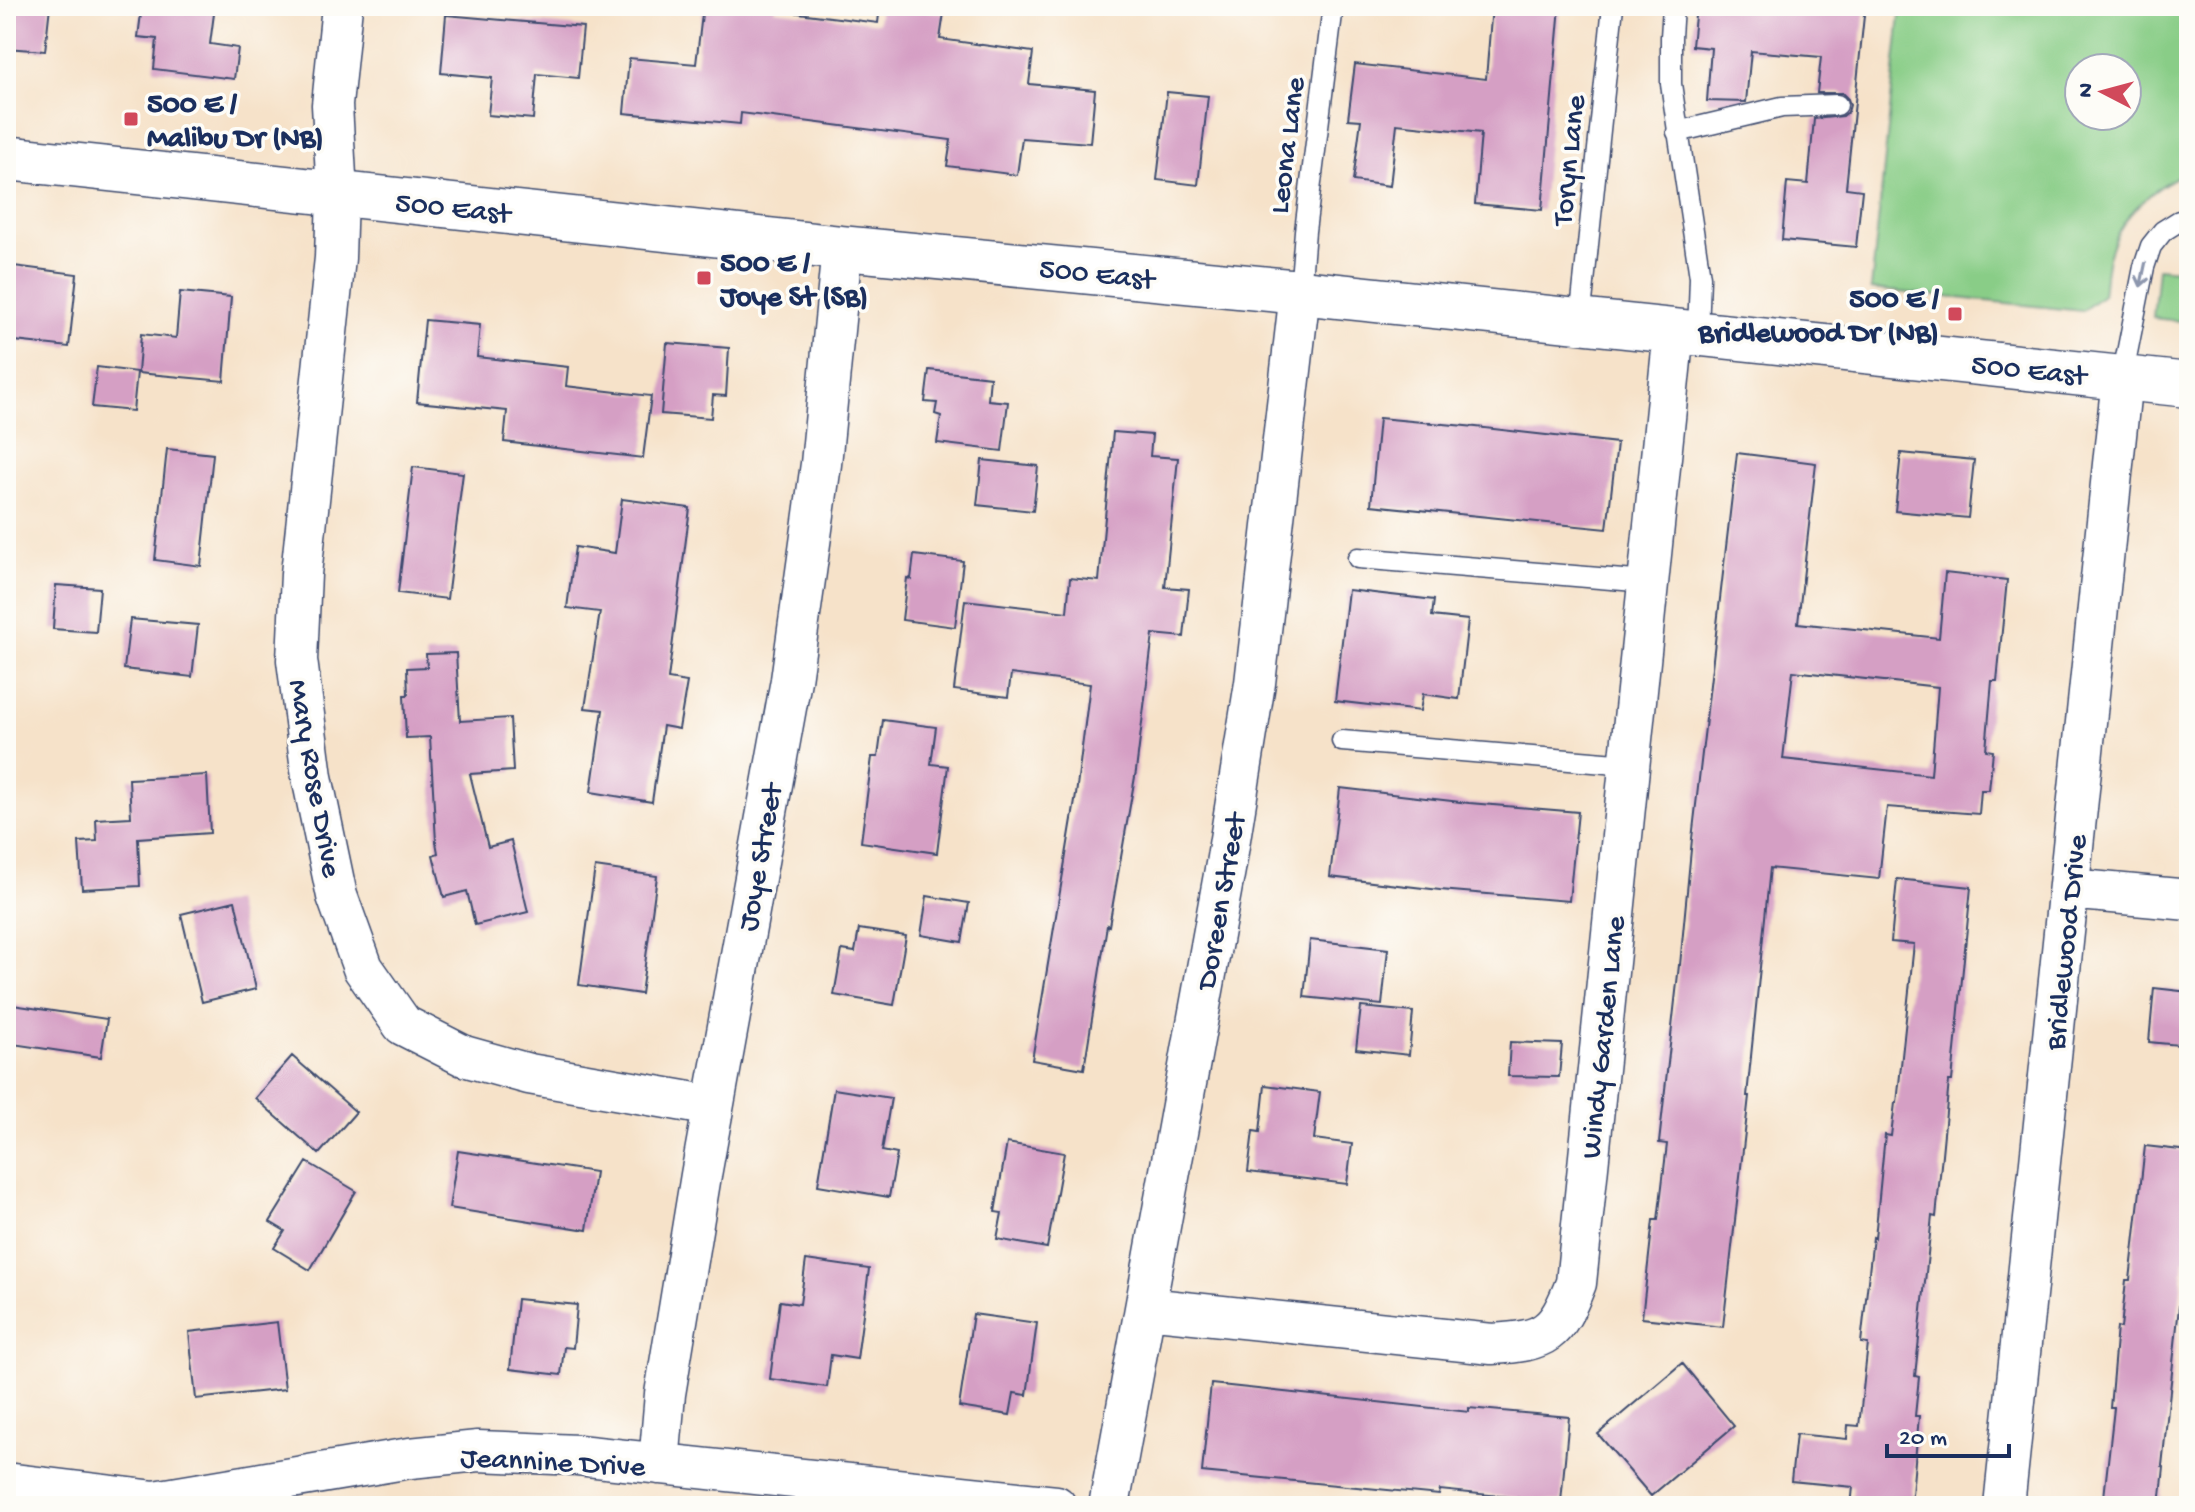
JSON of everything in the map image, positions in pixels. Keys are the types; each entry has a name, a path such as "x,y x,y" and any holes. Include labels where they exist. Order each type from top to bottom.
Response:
{"street":[{"name":"Mary Rose Drive","path":"342,6 332,105 337,194 335,258 301,574 297,660 312,777 337,896 363,968 403,1025 464,1056 529,1074 713,1106"},
{"name":"500 East","path":"6,158 842,248 1300,292 2189,385"},
{"name":"Joye Street","path":"659,1464 665,1394 713,1106 791,680 821,464 842,248"},
{"name":"Doreen Street","path":"1109,1506 1226,864 1255,683 1300,292"},
{"name":"Windy Garden Lane","path":"1146,1308 1492,1344 1523,1343 1551,1331 1565,1309 1576,1283 1647,582 1686,332"},
{"name":"Bridlewood Drive","path":"2004,1506 2122,378"},
{"path":"2069,889 2189,900"},
{"name":"Jeannine Drive","path":"6,1483 155,1503 410,1458 478,1451 578,1455 1056,1506"}],"lane":[{"name":"Leona Lane","path":"1300,292 1304,236 1333,6"},
{"name":"Toryn Lane","path":"1580,321 1613,6"},
{"path":"1673,6 1671,84 1700,277 1686,332"},
{"path":"1677,132 1782,107 1837,105"},
{"path":"2122,378 2151,246 2163,231 2179,221 2189,222"},
{"path":"1358,558 1647,582"},
{"path":"1342,741 1629,765"}],"green space":[{"path":"1901,6 2189,6 2189,171 2152,193 2131,213 2108,256 2103,295 2082,311 1871,289"},
{"path":"2158,268 2189,271 2189,322 2153,318"}],"building":[{"path":"6,6 50,6 45,51 6,48"},
{"path":"142,6 215,6 210,44 238,48 234,79 154,69 157,39 138,37"},
{"path":"703,6 775,6 775,10 878,23 880,6 944,13 940,39 1033,52 1029,84 1095,90 1090,143 1022,138 1017,175 947,166 951,140 741,113 740,124 624,113 629,58 696,64"},
{"path":"1492,6 1560,6 1542,210 1475,204 1481,133 1397,124 1390,186 1353,181 1361,120 1348,119 1355,64 1486,79"},
{"path":"1696,6 1865,6 1846,188 1862,190 1856,247 1782,240 1787,182 1808,184 1814,119 1843,116 1850,105 1842,93 1817,93 1821,57 1751,51 1746,102 1707,101 1711,48 1692,46"},
{"path":"446,15 583,27 578,78 537,74 533,119 488,115 492,78 441,73"},
{"path":"1167,92 1208,96 1198,185 1157,180"},
{"path":"6,265 77,274 69,347 6,340"},
{"path":"180,292 231,297 224,381 138,373 141,334 176,338"},
{"path":"425,320 480,325 477,357 568,367 566,386 651,396 643,458 504,442 507,411 417,402"},
{"path":"667,343 729,348 726,396 713,395 711,418 661,414"},
{"path":"97,367 137,372 133,411 92,407"},
{"path":"929,370 990,377 988,400 1008,402 1002,451 937,443 941,416 935,414 937,403 925,402"},
{"path":"1379,418 1617,443 1607,529 1371,505"},
{"path":"1113,432 1152,435 1150,456 1178,458 1165,587 1189,589 1184,637 1153,634 1136,771 1084,1069 1032,1060 1076,795 1090,684 1011,674 1008,697 954,690 965,600 1067,612 1070,578 1099,581"},
{"path":"167,449 213,454 201,566 155,560"},
{"path":"1737,453 1816,463 1798,623 1939,638 1945,573 2007,580 1997,681 1992,681 1986,750 1993,751 1989,790 1981,790 1979,814 1887,807 1879,879 1770,868 1723,1327 1642,1318 1653,1220 1658,1220 1667,1144 1659,1143","holes":["1793,671 1938,687 1931,775 1783,759"]},
{"path":"1901,453 1974,460 1968,518 1895,511"},
{"path":"982,460 1038,466 1033,511 977,505"},
{"path":"413,467 463,473 447,599 398,593"},
{"path":"622,499 690,508 668,679 687,682 679,729 663,726 652,802 591,792 603,710 585,708 600,612 567,608 575,547 615,553"},
{"path":"914,555 963,561 955,627 902,620 907,578 911,579"},
{"path":"56,585 100,588 96,632 53,629"},
{"path":"1348,590 1434,600 1432,616 1468,620 1459,699 1423,694 1420,711 1335,701"},
{"path":"130,619 198,625 192,677 124,669"},
{"path":"456,653 460,721 510,718 513,771 470,774 488,847 511,841 528,912 475,925 467,891 444,897 433,855 438,853 430,737 406,738 404,695 408,695 407,668 427,667 426,654"},
{"path":"883,720 936,727 931,764 948,766 937,853 861,842 872,757 878,757"},
{"path":"207,775 210,833 138,838 140,886 82,889 79,842 97,841 96,819 131,817 129,779"},
{"path":"1340,788 1578,812 1569,901 1330,877"},
{"path":"595,867 657,876 641,994 579,985"},
{"path":"1897,879 1971,887 1952,1081 1949,1081 1936,1217 1932,1216 1915,1376 1919,1377 1915,1416 1919,1416 1911,1506 1851,1506 1853,1487 1791,1481 1796,1434 1847,1439 1848,1425 1859,1426 1868,1344 1861,1343 1873,1237 1885,1135 1891,1136 1897,1103 1914,944 1891,942"},
{"path":"927,896 969,903 962,942 921,935"},
{"path":"235,901 256,989 202,1002 181,914"},
{"path":"859,929 906,936 894,1005 834,995 842,950 855,952"},
{"path":"1310,940 1388,949 1382,1005 1304,997"},
{"path":"2154,988 2189,992 2189,1046 2149,1042"},
{"path":"6,1004 107,1019 101,1057 6,1043"},
{"path":"1361,1007 1413,1012 1409,1055 1356,1049"},
{"path":"1510,1042 1562,1044 1559,1077 1508,1076"},
{"path":"292,1056 356,1112 319,1154 255,1098"},
{"path":"1265,1085 1320,1092 1314,1139 1352,1144 1347,1184 1248,1172 1253,1131 1260,1132"},
{"path":"834,1089 891,1098 882,1151 897,1154 889,1197 818,1185"},
{"path":"1007,1143 1064,1153 1047,1248 997,1239 1002,1213 995,1212"},
{"path":"2145,1146 2189,1151 2189,1261 2184,1260 2160,1506 2103,1506 2114,1408 2110,1408 2117,1327 2121,1328 2126,1280 2130,1280"},
{"path":"458,1151 595,1172 587,1230 449,1208"},
{"path":"307,1162 356,1191 310,1270 274,1248 285,1231 270,1222"},
{"path":"806,1260 869,1269 857,1359 831,1355 827,1387 770,1379 780,1301 800,1304"},
{"path":"517,1299 577,1305 573,1348 564,1347 561,1375 510,1369"},
{"path":"973,1314 1037,1323 1027,1395 1014,1393 1010,1415 959,1407"},
{"path":"277,1322 285,1389 196,1399 189,1332"},
{"path":"1682,1363 1734,1426 1651,1496 1598,1434"},
{"path":"1211,1384 1469,1412 1469,1408 1569,1417 1561,1502 1440,1490 1439,1495 1202,1472"}],"place":[{"name":"500 E / Malibu Dr (NB)","path":"131,119"},
{"name":"500 E / Joye St (SB)","path":"704,278"},
{"name":"500 E / Bridlewood Dr (NB)","path":"1955,314"}]}
